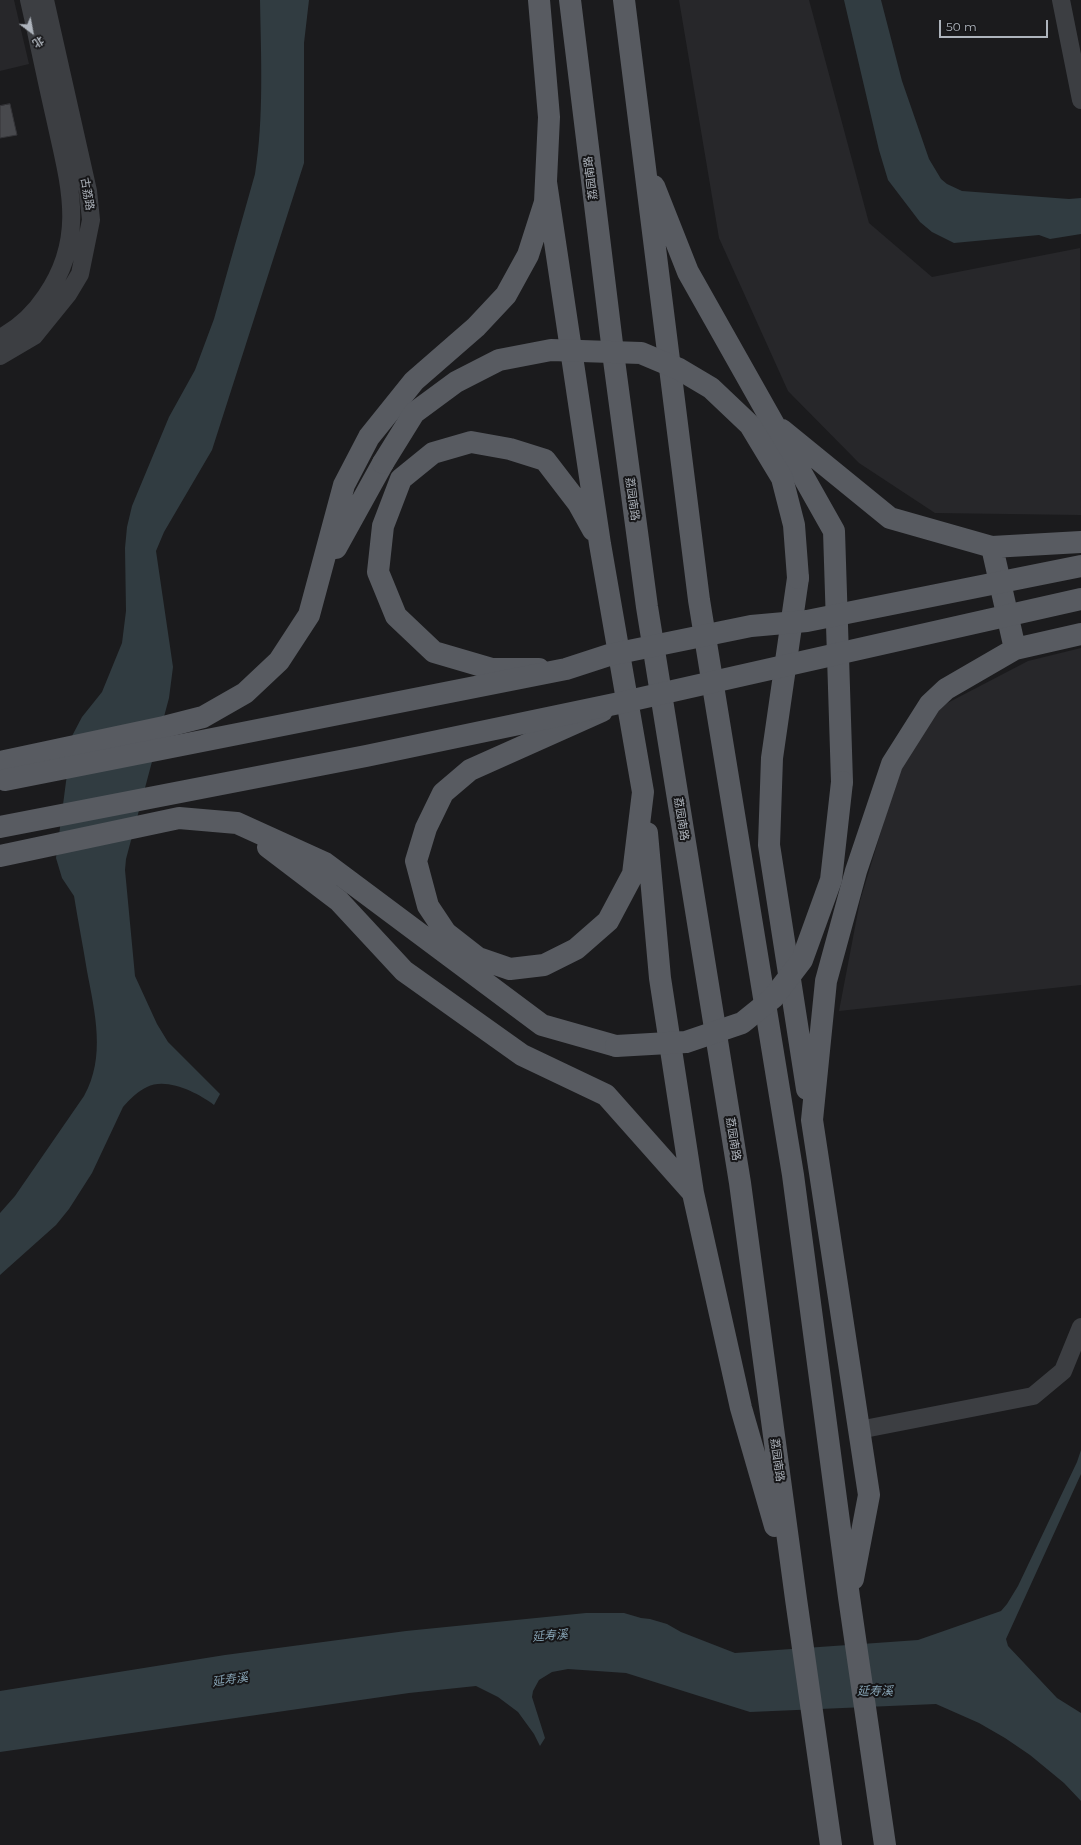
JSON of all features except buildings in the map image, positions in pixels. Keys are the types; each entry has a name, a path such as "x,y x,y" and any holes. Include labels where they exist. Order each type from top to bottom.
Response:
{"main road":[{"path":"2,775 164,727 204,717 244,693 279,661 309,615 344,485 369,437 414,381 476,327 506,295 528,255 545,202 546,182 548,117 539,0"},
{"name":"荔园南路","path":"570,0 646,607 740,1183 831,1845"},
{"path":"624,0 642,155 699,600 793,1175 855,1637 885,1845"},
{"path":"1,856 179,818 237,823 325,863 542,1025 616,1046 686,1042 742,1023 773,998 802,960 831,880 842,782 834,532 688,272 642,155"},
{"path":"546,182 600,544 643,792 660,978 693,1192 742,1408 796,1599"},
{"path":"320,578 382,463 414,413 456,382 499,360 551,350 641,353 679,369 711,388 750,425 782,478 794,525 798,578 772,758 769,844 869,1495 850,1597"},
{"path":"773,423 890,518 992,547 1081,542"},
{"path":"566,669 492,669 434,652 396,616 378,572 383,526 401,479 433,453 471,442 510,449 545,460 578,502 600,544"},
{"path":"992,547 1015,649"},
{"path":"2,775 566,669 609,655 744,627 807,621 1081,566"},
{"path":"0,827 366,756 624,702 1081,598"},
{"path":"812,1120 826,981 856,871 892,764 930,704 946,689 1015,649 1081,634"},
{"path":"624,702 470,770 443,793 426,828 416,861 428,906 446,933 478,958 510,969 544,965 576,949 608,921 633,874 643,792"},
{"path":"237,823 339,902 404,971 522,1055 606,1095 693,1192"}],"street":[{"name":"古荔路","path":"0,338 24,322 38,308 51,289 62,271 68,253 71,232 70,187 29,0"},
{"name":"古荔路","path":"0,356 34,336 68,294 80,274 91,220 88,191 45,0"},
{"path":"1061,0 1081,100"},
{"path":"860,1430 1033,1396 1063,1371 1081,1327"}],"shaded area":[{"path":"0,0 14,0 29,64 0,71"},
{"path":"679,0 809,0 869,223 932,277 1080,248 1081,515 935,513 859,463 788,391 719,238"},
{"path":"1081,648 1081,985 839,1011 860,901 898,775 934,710 1028,661"}],"water":[{"path":"260,0 309,0 304,43 304,163 212,450 164,532 156,551 173,667 169,698 126,859 125,870 135,976 157,1024 168,1042 220,1094 214,1105 191,1091 173,1085 155,1084 137,1093 123,1107 92,1173 69,1209 56,1225 0,1275 0,1213 15,1196 84,1096 91,1081 95,1066 97,1035 93,1003 74,896 62,878 56,858 72,736 82,717 102,692 122,643 126,611 125,548 127,527 132,506 169,417 195,370 214,319 255,174 261,109"},
{"path":"844,0 881,0 902,81 929,159 941,179 947,184 962,191 1069,199 1081,198 1081,234 1050,239 1039,235 954,243 932,232 920,222 888,180 879,150"},
{"name":"延寿溪","path":"1081,1450 1081,1474 1006,1639 1008,1646 1057,1698 1081,1713 1081,1801 1064,1783 1030,1755 1005,1738 979,1723 936,1704 750,1712 626,1673 568,1669 552,1672 539,1680 533,1691 532,1697 545,1738 540,1746 534,1734 518,1712 498,1697 476,1686 409,1693 0,1752 0,1691 225,1655 406,1631 586,1613 624,1613 667,1624 681,1632 735,1653 918,1640 1001,1611 1018,1586 1077,1462"}]}
